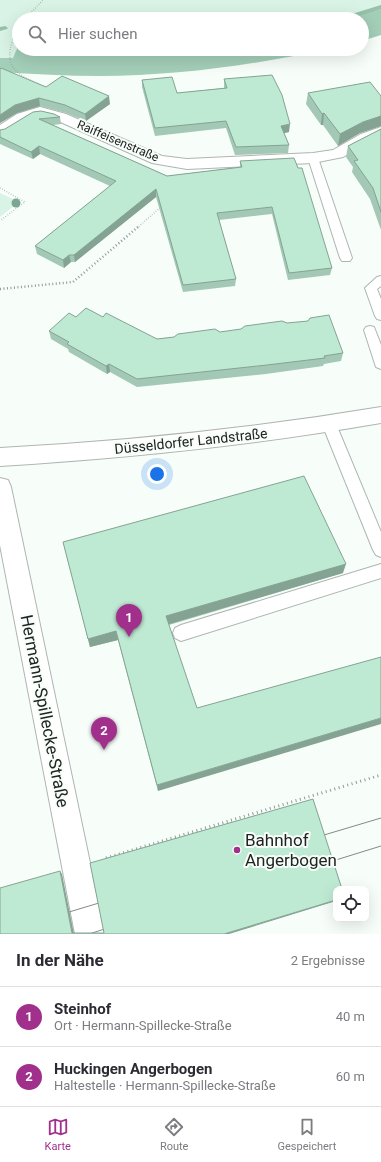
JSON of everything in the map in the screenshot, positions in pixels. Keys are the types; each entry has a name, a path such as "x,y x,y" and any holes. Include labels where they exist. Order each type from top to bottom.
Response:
{"street":[{"path":"0,132 22,117 40,112"},
{"name":"Raiffeisenstraße","path":"40,112 61,117 158,160 187,164 313,158 337,154 367,137 381,132"},
{"name":"Düsseldorfer Landstraße","path":"0,457 218,439 329,424 381,415"},
{"name":"Hermann-Spillecke-Straße","path":"0,487 90,934"}],"lane":[{"path":"313,158 346,258"},
{"path":"381,280 371,288 381,316"},
{"path":"370,330 381,364"},
{"path":"329,424 381,550"},
{"path":"181,633 381,571"}],"path":[{"path":"32,12 43,0"},
{"path":"8,50 12,41"},
{"path":"12,71 45,87 40,112"},
{"path":"0,188 25,202 0,221"},
{"path":"0,289 73,282 143,221 164,205"},
{"path":"77,867 381,775"}],"green space":[{"path":"0,0 381,0 381,23 369,20 369,12 12,12 12,56 185,56 101,60 0,58"},
{"path":"381,9 381,35 369,39 369,12"},
{"path":"14,56 292,56 243,65 157,74 88,76 0,72 0,58 13,58"},
{"path":"0,193 19,202 0,217"}],"building":[{"path":"1,68 46,87 62,76 109,96 85,114 65,105 39,98 15,105 0,115"},
{"path":"272,75 282,95 290,124 281,126 289,145 236,147 226,121 155,128 142,80 172,77 177,93 227,88 224,79"},
{"path":"370,82 381,96 381,116 363,122 340,134 324,113 322,114 308,93"},
{"path":"41,111 60,117 39,119 167,176 242,167 240,161 294,158 298,168 302,168 332,268 289,273 272,207 217,213 236,279 183,285 156,189 74,255 69,255 63,260 35,246 116,181 39,146 31,152 0,137 0,130 5,129 33,112"},
{"path":"381,129 381,212 373,188 354,161 358,160 348,146"},
{"path":"86,308 103,317 106,313 157,339 174,337 178,334 215,329 220,332 241,329 245,326 282,321 287,323 308,321 310,318 329,315 343,353 324,356 325,358 137,379 109,364 106,366 67,344 69,342 49,331 69,313 76,317"},
{"path":"304,476 346,564 166,616 197,708 381,657 381,718 157,785 116,631 88,639 63,542"},
{"name":"Bahnhof Angerbogen","path":"313,799 341,886 333,886 333,901 224,934 0,934 0,888 60,871 72,933 104,933 90,863"}],"waterway":[{"path":"365,12 381,7"},
{"path":"0,29 5,28"}],"tram line":[{"path":"314,838 381,818"},
{"path":"323,864 381,846"},
{"path":"59,915 109,900"},
{"path":"89,934 114,926"}],"place":[{"name":"Steinhof","path":"129,637"},
{"name":"Huckingen Angerbogen","path":"104,750"},
{"name":"Bahnhof Angerbogen","path":"237,850"}]}
